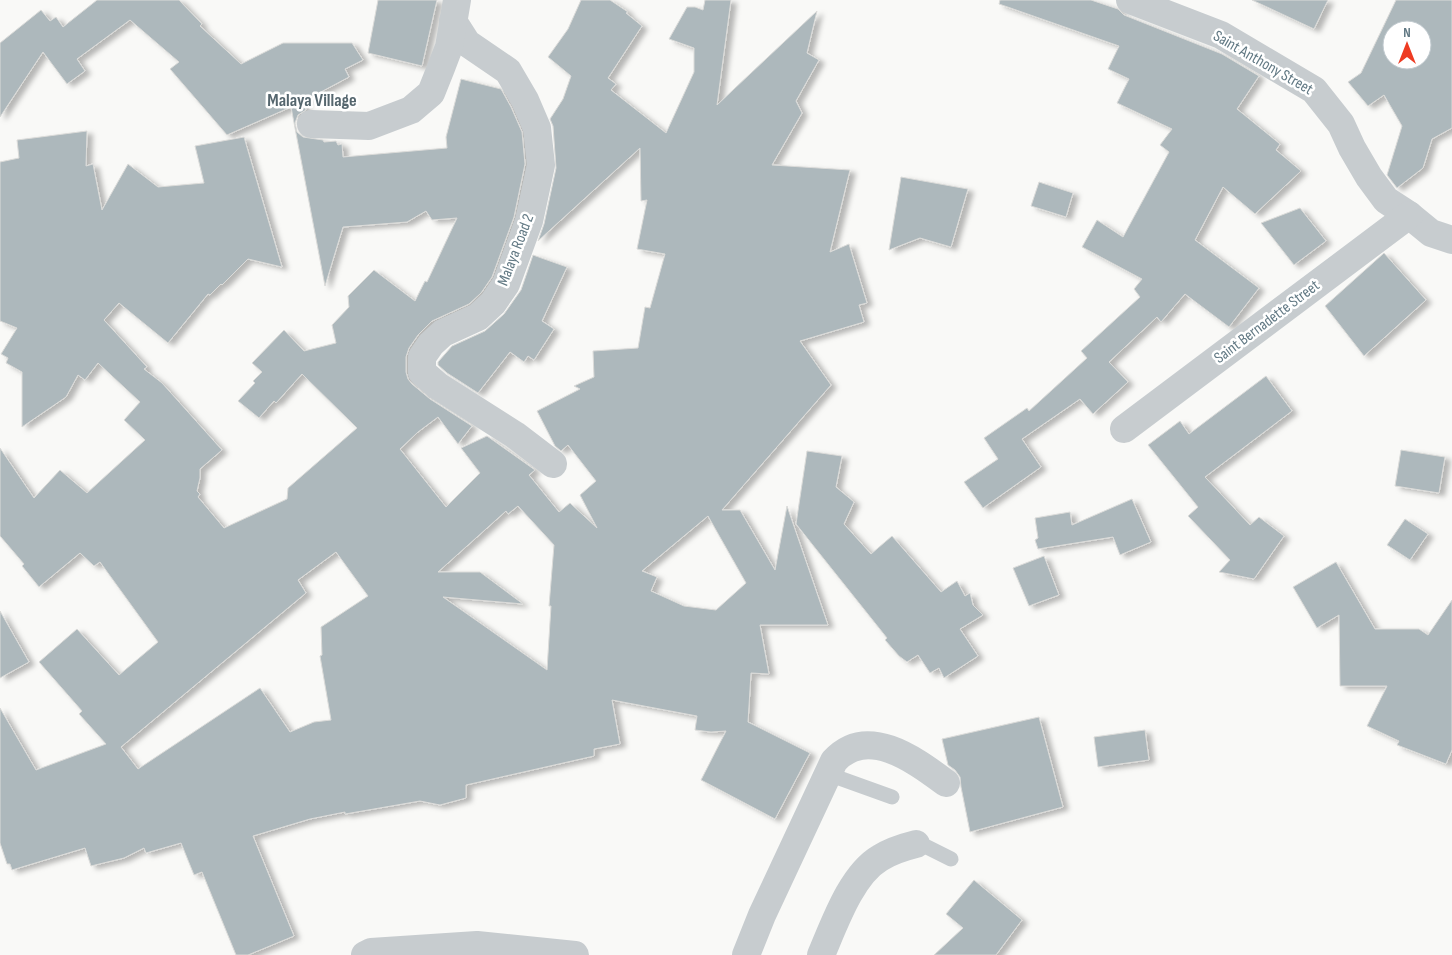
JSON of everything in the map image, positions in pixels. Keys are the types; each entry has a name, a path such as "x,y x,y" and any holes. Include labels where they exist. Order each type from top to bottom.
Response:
{"street":[{"name":"Saint Anthony Street","path":"1130,0 1221,36 1314,90 1341,124 1369,177 1386,200 1409,215 1431,233 1452,240"},
{"path":"311,124 369,126 411,110 431,93 449,47 455,11"},
{"name":"Malaya Road 2","path":"455,11 467,43 508,72 525,100 537,128 541,165 530,221 506,284 493,303 478,316 443,333 431,344 422,357 422,372 438,386 515,435 553,464"},
{"name":"Saint Bernadette Street","path":"1124,429 1409,215"},
{"path":"746,955 762,915 834,761 842,752 853,747 880,746 891,749 911,759 946,784"},
{"path":"821,955 848,896 865,871 880,858 901,848 916,844"},
{"path":"365,955 371,952 477,945 574,955"}],"lane":[{"path":"828,774 892,797"},
{"path":"916,844 927,847 951,859"}],"building":[{"path":"97,0 179,0 202,24 200,26 241,64 283,43 352,43 363,60 345,69 349,77 302,102 306,110 298,115 295,123 297,132 303,137 323,140 324,142 336,141 338,145 342,144 343,157 447,148 446,137 461,79 501,89 522,132 525,164 514,217 492,277 481,293 469,304 432,321 418,335 409,348 406,357 406,372 412,384 430,399 472,426 458,444 438,417 400,449 446,507 480,473 461,448 487,436 535,470 529,475 559,512 570,503 597,528 580,495 596,481 568,445 561,451 555,446 537,411 580,389 574,386 594,377 593,351 638,348 645,307 650,308 665,254 637,249 647,200 641,201 640,148 538,241 544,224 556,168 553,126 550,119 563,99 571,76 548,57 568,29 581,0 610,0 628,12 626,13 642,26 608,78 616,84 611,90 666,133 694,72 694,48 669,39 687,7 703,10 705,0 731,0 717,105 817,11 807,53 819,60 796,101 802,113 772,165 850,170 830,252 849,244 867,303 859,305 864,322 800,341 831,385 722,510 740,510 775,570 787,506 828,625 760,625 769,674 751,673 748,722 810,753 775,819 701,780 726,731 695,730 697,716 612,700 620,744 594,749 594,756 466,785 466,798 440,805 420,801 345,814 345,812 310,819 253,836 294,936 248,955 236,955 202,872 194,875 181,843 146,853 144,848 124,858 91,866 85,848 12,870 10,864 7,864 0,843 0,708 36,770 106,744 79,714 82,711 39,662 77,629 119,675 158,642 100,562 94,566 80,553 39,587 22,566 24,564 0,536 0,448 34,498 60,470 87,493 145,440 124,420 140,402 98,363 85,380 78,375 66,397 22,427 22,372 6,363 8,358 1,354 17,328 0,321 0,162 19,158 17,140 87,131 86,166 93,164 102,210 128,164 158,187 204,183 195,146 244,137 282,267 248,259 222,285 210,295 208,294 168,343 119,303 104,320 147,367 144,369 162,383 222,450 200,469 197,491 200,494 198,497 224,528 287,499 288,488 357,428 302,374 276,403 274,401 259,418 238,401 255,383 253,381 262,372 252,363 284,330 304,351 336,343 332,325 349,307 348,296 374,270 415,301 425,281 427,282 457,218 432,220 426,211 407,222 343,227 325,286 291,107 227,135 170,69 179,62 130,20 77,59 85,71 67,84 43,52 0,117 0,43 41,10 50,21 56,17 63,27","holes":["518,506 554,545 549,606 551,606 547,670 443,597 523,604 480,572 438,572 506,511 508,514","708,516 746,583 716,610 684,606 651,591 657,577 642,571","336,552 368,596 321,627 322,655 320,656 331,720 314,722 290,732 260,688 138,769 121,747 306,593 298,580"]},
{"path":"378,0 437,0 422,66 368,53"},
{"path":"1000,0 1091,0 1118,9 1124,15 1222,54 1259,76 1237,109 1280,144 1276,150 1301,171 1255,214 1223,187 1195,240 1259,288 1229,327 1185,294 1161,322 1157,317 1109,362 1128,382 1093,414 1080,399 1022,439 1041,467 983,508 964,482 998,459 984,438 1027,408 1029,411 1087,358 1081,351 1140,297 1134,289 1142,279 1082,247 1097,220 1123,237 1169,152 1160,145 1172,129 1117,103 1129,79 1108,69 1119,46 999,4"},
{"path":"1252,0 1328,0 1314,29"},
{"path":"1396,0 1452,0 1452,128 1432,139 1423,168 1397,188 1387,175 1402,126 1384,95 1368,106 1348,82 1361,73 1382,29 1382,70 1432,70 1432,20 1386,20"},
{"path":"901,177 968,189 951,247 920,238 889,250"},
{"path":"1039,182 1073,193 1066,217 1031,206"},
{"path":"1300,208 1326,241 1294,265 1261,223"},
{"path":"1384,253 1426,300 1364,356 1325,306"},
{"path":"533,255 567,267 542,321 554,329 534,360 528,356 524,362 510,352 478,393 447,373 438,365 438,362 452,346 485,331 504,314 521,290"},
{"path":"1266,376 1292,411 1205,477 1250,525 1259,517 1284,536 1254,579 1219,572 1230,560 1188,516 1198,507 1148,445 1180,421 1189,434"},
{"path":"1401,450 1445,457 1439,493 1395,486"},
{"path":"807,451 842,456 836,487 854,502 844,524 871,554 892,536 941,592 957,581 965,596 970,593 973,605 983,615 960,629 978,656 944,678 939,668 930,673 918,655 907,662 885,640 887,638 796,524"},
{"path":"1132,499 1151,542 1120,555 1113,537 1038,549 1035,540 1038,538 1035,518 1070,512 1072,525"},
{"path":"1405,519 1428,534 1410,560 1387,545"},
{"path":"1044,556 1059,595 1029,606 1013,568"},
{"path":"1336,562 1375,629 1419,629 1428,635 1452,600 1452,750 1446,764 1397,745 1399,741 1367,726 1387,686 1340,686 1339,615 1317,628 1293,587"},
{"path":"0,611 29,662 0,678"},
{"path":"1039,717 1063,807 970,832 960,777 948,765 942,739"},
{"path":"1145,730 1149,760 1098,767 1094,737"},
{"path":"974,880 1022,920 996,955 934,955 963,928 946,914"}],"district":[{"name":"Malaya Village","path":"312,100"}]}
